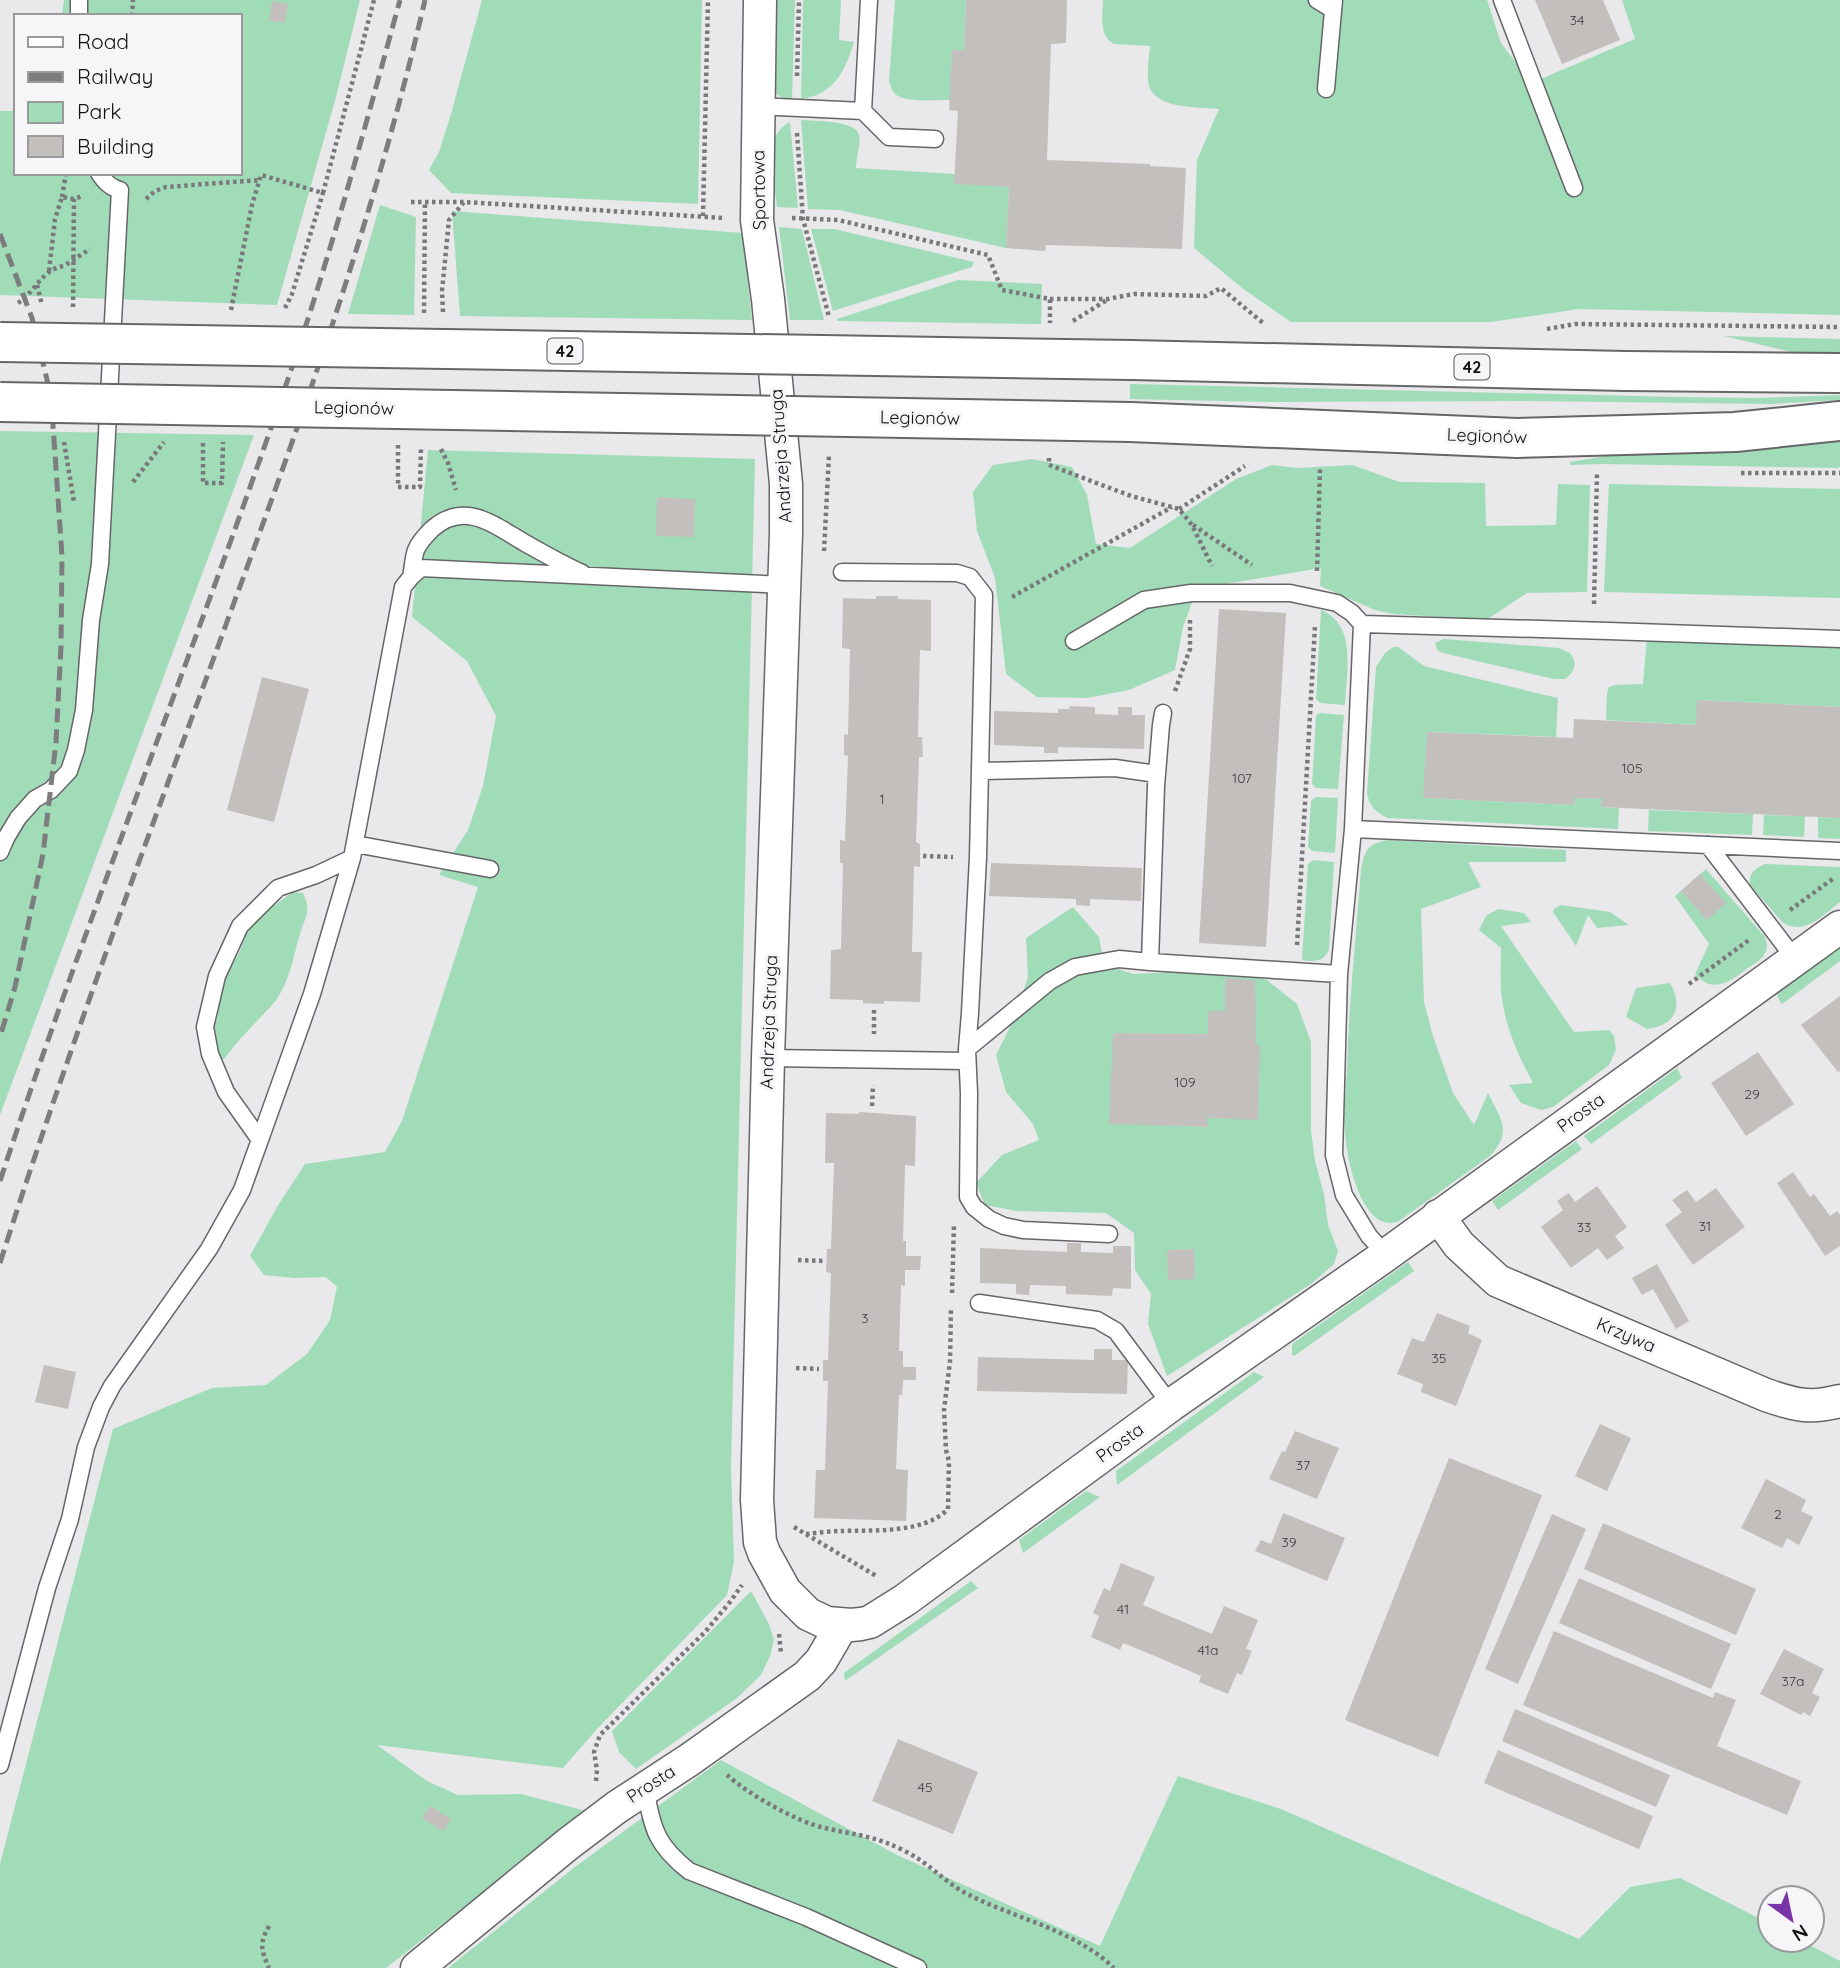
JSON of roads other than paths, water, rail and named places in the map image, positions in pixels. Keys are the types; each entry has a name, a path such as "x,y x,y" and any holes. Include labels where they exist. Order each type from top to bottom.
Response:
{"main road":[{"name":"42","path":"0,342 1840,373"},
{"name":"Legionów","path":"0,402 1130,422 1517,438 1735,432 1840,421"}],"street":[{"name":"Sportowa","path":"760,0 757,220 775,379"},
{"name":"Andrzeja Struga","path":"775,379 786,484 786,534 768,1058 757,1500 760,1542 785,1591 816,1619 842,1625"},
{"name":"Prosta","path":"417,1968 617,1807 807,1676 821,1661 842,1625 870,1622 905,1600 1171,1405 1386,1255 1840,927"},
{"name":"Krzywa","path":"1438,1216 1459,1245 1497,1281 1766,1395 1813,1407 1840,1401"}],"lane":[{"path":"863,111 869,0"},
{"path":"1317,0 1334,5 1326,89"},
{"path":"1502,0 1574,188"},
{"path":"758,106 863,111 888,137 935,139"},
{"path":"0,852 18,818 35,799 51,790 69,771 84,710 91,620 100,564 120,190 106,182 101,175"},
{"path":"411,577 416,548 424,537 444,520 455,516 482,518 587,576"},
{"path":"0,1765 34,1634 70,1519 86,1447 101,1407 112,1386 209,1249 242,1190 312,994 354,851 403,587 421,568 784,585"},
{"path":"842,572 957,572 970,577 984,595 980,771 967,1055 970,1119 968,1197 974,1207 989,1219 1004,1226 1023,1230 1110,1234"},
{"path":"1074,641 1144,600 1191,593 1290,593 1316,597 1336,603 1352,613 1362,624 1353,830 1339,974 1334,1156 1344,1195 1369,1236 1386,1255"},
{"path":"1362,624 1840,639"},
{"path":"1150,962 1157,774 1163,713"},
{"path":"980,771 1115,768 1157,774"},
{"path":"1353,830 1840,851"},
{"path":"1708,845 1795,960"},
{"path":"260,1139 226,1093 210,1054 205,1027 217,976 240,926 278,888 316,875 354,851 490,869"},
{"path":"768,1058 967,1055 1049,981 1074,967 1118,959 1339,974"},
{"path":"979,1303 1097,1320 1116,1331 1171,1405"},
{"path":"645,1788 654,1830 661,1844 673,1859 689,1871 806,1917 918,1968"}],"railway":[{"path":"0,1181 70,979 217,579 304,332 361,143 400,0"},
{"path":"0,1263 82,1020 310,390 361,235 406,79 425,0"},
{"path":"0,234 32,318 51,396 62,556 56,742 43,854 15,987 0,1037"}]}
